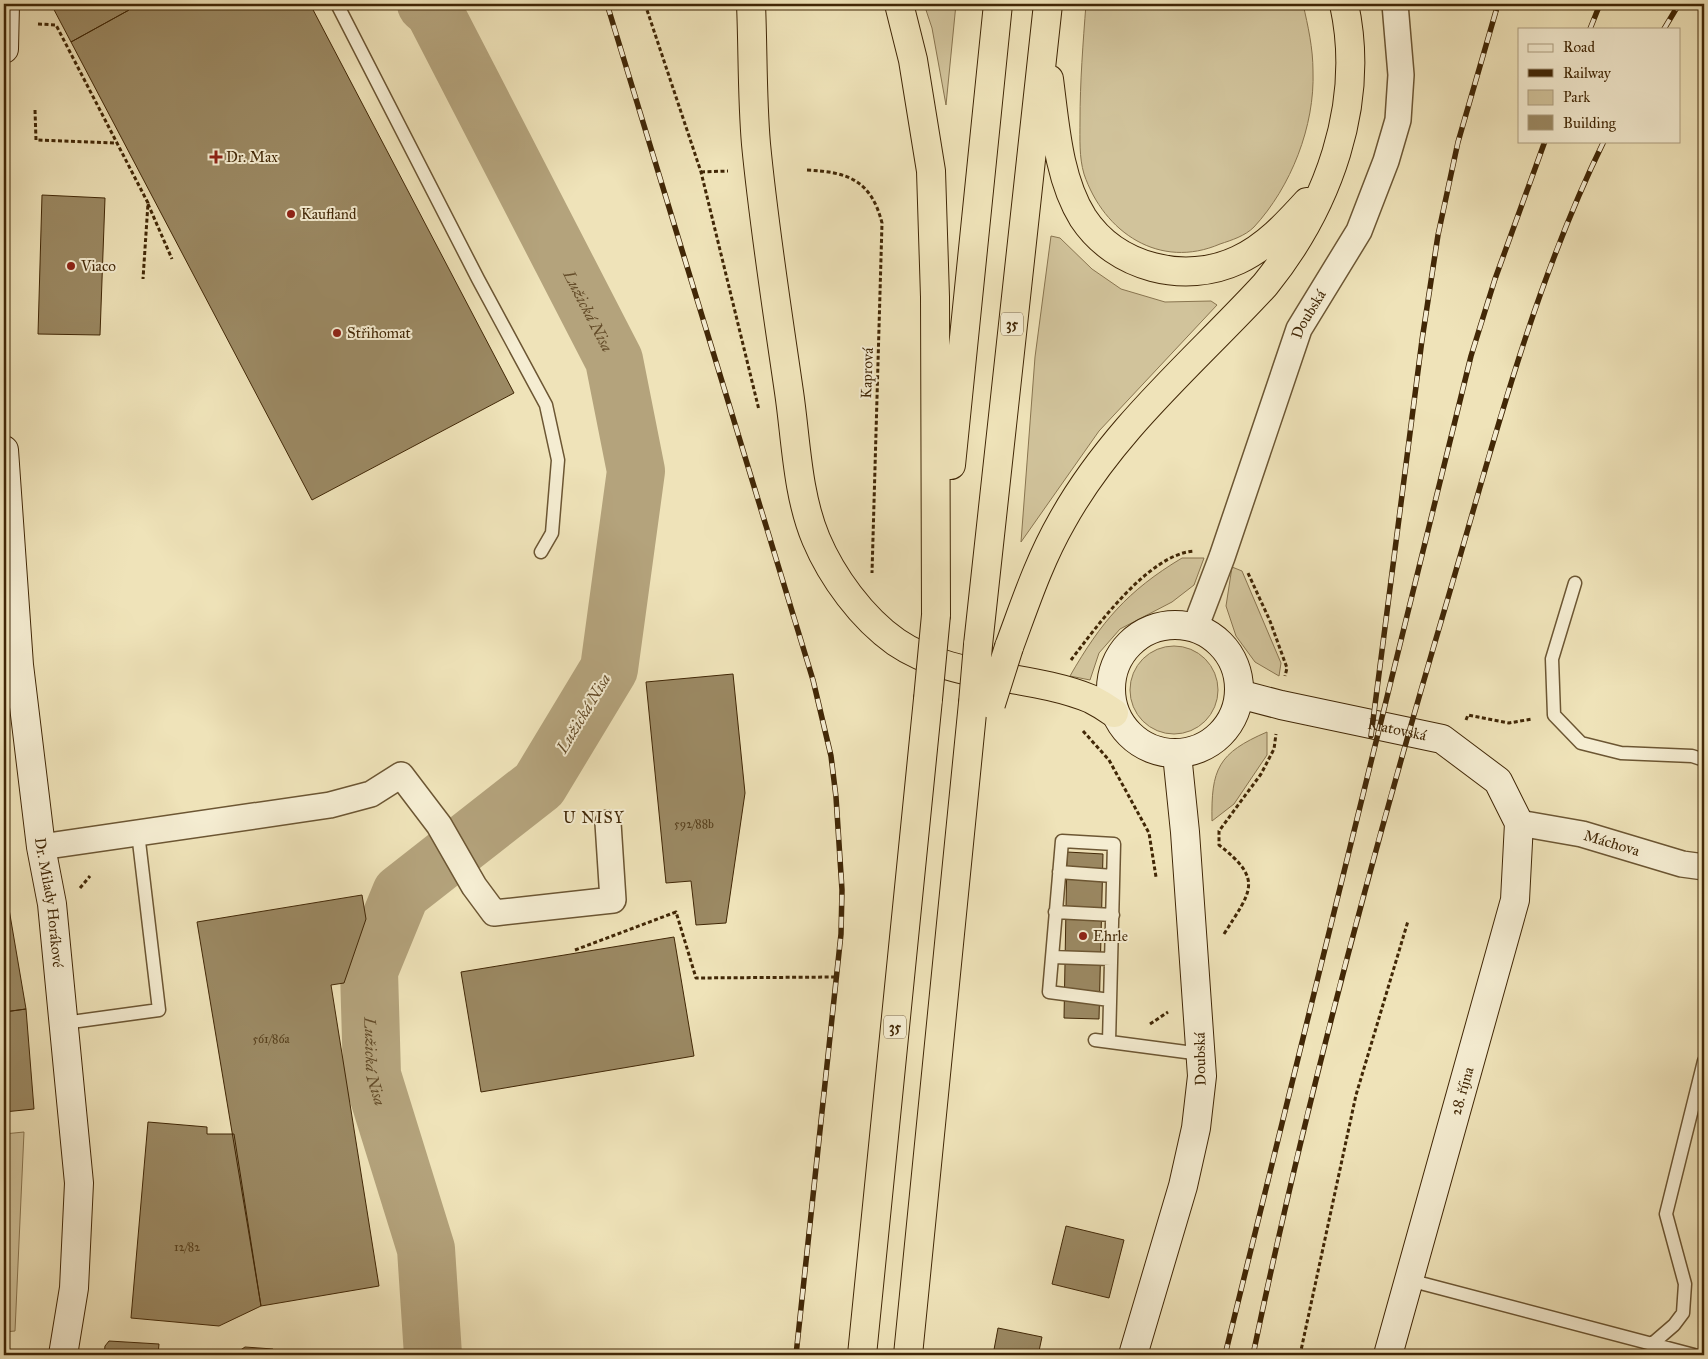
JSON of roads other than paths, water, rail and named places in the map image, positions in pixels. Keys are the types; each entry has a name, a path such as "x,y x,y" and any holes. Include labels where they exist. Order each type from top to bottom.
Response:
{"highway":[{"path":"751,4 756,142 765,229 804,493 815,538 833,572 858,606 896,642 937,662 1091,699 1114,713"},
{"path":"899,4 913,60 931,171 935,297 936,615"},
{"name":"35","path":"862,1355 998,4"},
{"path":"1048,4 1050,78 1054,120 1061,159 1072,196 1083,217 1096,234 1132,259 1158,268 1185,272 1203,271 1237,260 1262,245 1288,224 1310,199 1338,152"},
{"name":"35","path":"908,1355 964,786 982,703 978,645 1048,4"},
{"path":"982,703 1009,648 1042,560 1062,520 1086,482 1139,414 1240,312 1283,264 1314,210 1338,152 1346,118 1350,83 1350,48 1344,4"}],"street":[{"path":"4,50 5,4"},
{"name":"Doubská","path":"1195,628 1222,557 1299,329 1359,231 1386,161 1398,120 1401,75 1395,4"},
{"name":"Dr. Milady Horákové","path":"4,450 19,665 42,847 52,904 80,1183 74,1288 62,1355"},
{"path":"1175,625 1195,628 1211,635 1224,647 1233,661 1238,677 1240,694 1235,713 1226,729 1212,742 1195,750 1177,754 1151,749 1129,735 1114,713 1110,692 1112,671 1121,652 1136,638 1154,628 1175,625"},
{"name":"Klatovská","path":"1240,694 1281,705 1442,739 1498,781 1519,823"},
{"name":"Doubská","path":"1133,1355 1183,1186 1196,1128 1202,1076 1196,973 1177,754"},
{"path":"42,847 330,805 371,794 401,775 439,825 460,863 494,913 613,900 608,823"},
{"name":"Máchova","path":"1519,823 1582,834 1682,864 1704,867"},
{"name":"28. října","path":"1388,1355 1515,900 1519,823"}],"lane":[{"path":"338,4 478,279 546,405 558,460 552,533 541,552"},
{"path":"1575,583 1552,659 1554,715 1581,743 1621,753 1692,756 1704,760"},
{"path":"64,1023 159,1010 138,833"},
{"path":"1109,1042 1114,844 1062,841 1049,992 1110,1000"},
{"path":"1059,872 1113,876"},
{"path":"1055,912 1113,915"},
{"path":"1052,957 1111,959"},
{"path":"1095,1040 1201,1054"},
{"path":"1652,1344 1674,1325 1682,1313 1685,1284 1666,1214 1704,1061"},
{"path":"1409,1280 1694,1355"}],"waterway":[{"name":"Lužická Nisa","path":"426,4 434,11 614,360 636,471 609,669 539,785 401,893 369,971 372,1075 426,1249 433,1355"}],"railway":[{"path":"607,4 813,680 831,756 836,797 842,890 841,934 796,1355"},
{"path":"1371,736 1422,340 1438,235 1458,142 1498,4"},
{"path":"1590,28 1600,4"},
{"path":"1665,28 1679,4"},
{"path":"1225,1355 1471,356 1495,279 1545,142"},
{"path":"1253,1355 1318,1069 1394,786 1498,424 1535,309 1556,252 1604,142"}],"place":[{"name":"Dr. Max","path":"216,157"},
{"name":"Kaufland","path":"291,214"},
{"name":"Viaco","path":"71,266"},
{"name":"Střihomat","path":"337,333"},
{"name":"Ehrle","path":"1083,936"}],"district":[{"name":"U NISY","path":"594,817"}]}
